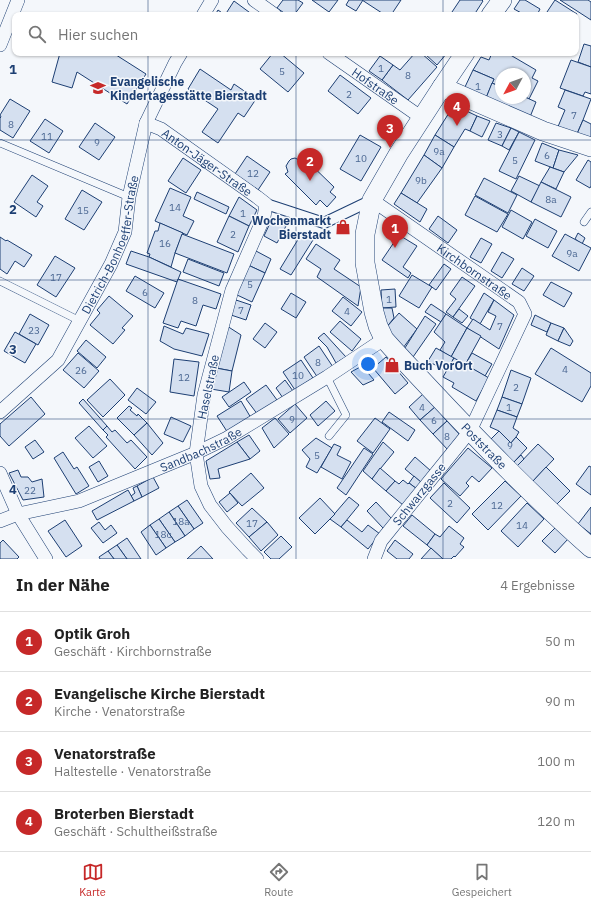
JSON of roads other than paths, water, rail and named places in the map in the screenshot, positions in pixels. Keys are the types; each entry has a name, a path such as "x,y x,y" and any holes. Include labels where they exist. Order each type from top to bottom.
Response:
{"main road":[{"path":"494,12 502,0"},
{"name":"Poststraße","path":"463,56 399,152 372,200 365,234 365,263 374,312 384,339 393,350 470,431 558,519 591,548"},
{"path":"442,87 543,131 591,147"}],"street":[{"path":"13,12 18,0"},
{"path":"205,12 212,0"},
{"path":"254,0 271,12"},
{"path":"0,45 12,15"},
{"name":"Dietrich-Bonhoeffer-Straße","path":"0,412 58,360 111,264 124,232 129,197 146,123 179,56"},
{"name":"Hofstraße","path":"333,56 422,118"},
{"name":"Anton-Jäger-Straße","path":"146,123 161,129 266,204"},
{"path":"266,204 324,223 372,200"},
{"name":"Kirchbornstraße","path":"372,200 519,302 525,314 470,431"},
{"name":"Haselstraße","path":"257,559 227,527 210,505 202,486 196,453 204,395 232,290 264,217 266,204"},
{"name":"Sandbachstraße","path":"0,521 18,514 79,502 196,453 227,438 326,378 384,339"},
{"name":"Schwarzgasse","path":"374,559 381,541 470,431"},
{"path":"0,472 18,514 46,559"}],"lane":[{"path":"0,143 129,197"},
{"path":"584,222 591,212"},
{"path":"0,281 80,321"},
{"path":"326,378 346,415 329,436"}],"place":[{"name":"Evangelische Kindertagesstätte Bierstadt","path":"98,88"},
{"name":"Broterben Bierstadt","path":"457,126"},
{"name":"Venatorstraße","path":"390,148"},
{"name":"Evangelische Kirche Bierstadt","path":"310,181"},
{"name":"Wochenmarkt Bierstadt","path":"343,227"},
{"name":"Optik Groh","path":"395,248"},
{"name":"Buch VorOrt","path":"392,365"}]}
